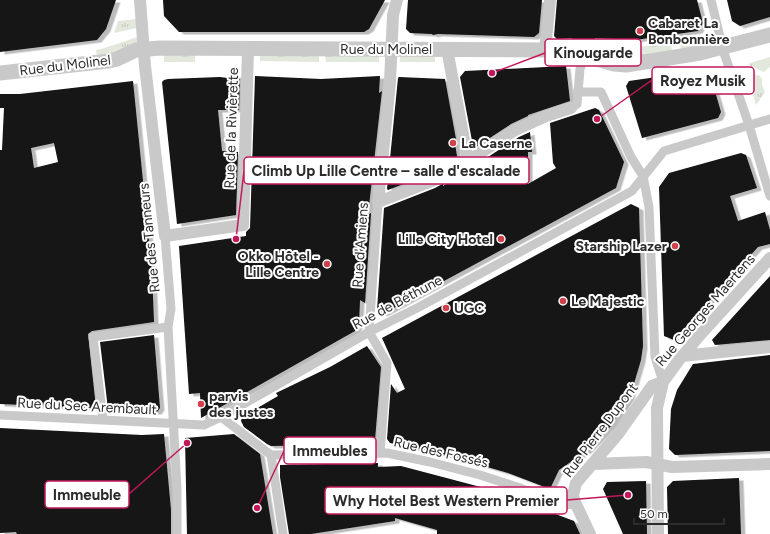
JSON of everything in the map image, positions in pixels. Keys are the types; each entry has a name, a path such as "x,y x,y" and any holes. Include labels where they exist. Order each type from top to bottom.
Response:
{"street":[{"name":"Rue des Tanneurs","path":"140,0 165,236 171,310 168,327 177,488 177,534"},
{"name":"Rue d'Amiens","path":"369,332 378,202 390,82 393,15 397,0"},
{"path":"545,50 550,0"},
{"path":"711,0 723,48 749,125 770,196"},
{"name":"Rue du Molinel","path":"0,73 113,60 132,51 144,49 248,48 562,50 614,64 626,64 723,48 770,35"},
{"name":"Rue de la Rivièrette","path":"165,236 243,225 248,48"},
{"path":"447,49 468,161"},
{"path":"378,202 432,181 468,161 515,130 546,116 571,108 577,104 580,69 584,56"},
{"path":"577,92 602,92 631,157 643,176 649,207 655,357 663,382 657,408 658,534"},
{"path":"643,176 664,152 770,119"},
{"name":"Rue de Béthune","path":"173,425 204,426 222,417 369,332 419,307 632,191 643,176"},
{"name":"Rue Georges Maertens","path":"663,382 682,356 770,258"},
{"path":"103,420 93,337 168,327"},
{"path":"369,332 387,363 380,453"},
{"path":"682,356 770,347"},
{"name":"Rue Pierre Dupont","path":"576,505 573,495 574,488 580,478 618,434 652,386 663,382"},
{"name":"Rue du Sec Arembault","path":"0,415 173,425"},
{"path":"222,417 271,455 283,534"},
{"name":"Rue des Fossés","path":"271,455 387,453 430,462 520,488 564,504 576,505"},
{"path":"593,464 646,462 672,467 770,464"},
{"path":"576,505 590,534"}],"green space":[{"path":"136,19 137,28 114,33 118,21"},
{"path":"715,36 717,43 681,50 680,44"},
{"path":"138,37 139,43 115,54 97,57 96,50"},
{"path":"671,44 672,52 624,58 597,55 599,49"},
{"path":"164,54 195,54 195,62 164,62"},
{"path":"260,55 319,55 319,62 260,61"},
{"path":"325,55 379,55 379,62 326,62"},
{"path":"400,55 435,55 435,62 400,62"},
{"path":"770,57 770,67 764,72 749,65 750,63"},
{"path":"747,69 762,78 762,85 765,92 756,105 746,71"}],"building":[{"path":"0,0 116,0 106,29 97,40 0,52"},
{"path":"163,0 385,0 369,29 364,32 179,32 164,16"},
{"path":"408,0 542,0 539,33 534,37 433,35 410,33 406,29"},
{"path":"557,0 697,0 703,23 698,31 635,40 595,38 595,40 572,42 572,38 557,39 554,36"},
{"path":"727,0 770,0 770,17 740,26 732,21"},
{"path":"566,66 570,101 528,115 511,124 476,147 473,146 460,77 465,71"},
{"path":"705,70 710,74 721,112 718,118 642,138 626,86 629,81"},
{"path":"234,75 240,76 239,110 218,110 222,151 238,152 236,215 177,224 162,82 168,79 220,77 235,79"},
{"path":"255,76 321,79 380,76 379,93 382,91 368,215 371,213 365,303 360,300 359,325 355,331 201,418 200,393 189,394 179,246 246,236 246,232 250,228"},
{"path":"399,77 445,79 456,139 454,138 457,156 456,159 429,174 388,190 387,189"},
{"path":"133,81 152,271 154,322 92,331 88,334 96,408 0,404 0,150 2,150 4,108 0,108 0,94 20,94","holes":["54,143 58,162 34,168 31,148"]},
{"path":"595,108 599,110 624,162 616,188 383,314 377,310 384,208 444,183 443,186 519,137 530,132 532,152 528,152 528,184 556,168 553,163 550,123"},
{"path":"741,153 746,155 757,188 730,196 738,221 765,212 770,230 770,244 758,247 674,340 664,336 659,187 669,173"},
{"path":"631,204 639,208 643,346 641,360 630,397 611,426 588,450 559,470 550,489 508,473 470,462 470,460 390,443 387,439 391,384 397,393 405,389 382,338"},
{"path":"770,276 770,340 715,345 712,340"},
{"path":"154,335 160,408 157,412 108,409 100,342"},
{"path":"367,346 381,367 375,440 371,444 271,446 244,427 241,421 242,417 278,396 276,393 330,367"},
{"path":"770,355 770,451 675,455 669,449 671,409 677,390 693,364"},
{"path":"0,428 142,435 164,434 171,510 171,534 0,533"},
{"path":"234,434 260,454 273,534 187,534 185,438"},
{"path":"378,463 378,467 401,466 492,490 574,521 580,534 437,534 437,530 395,518 395,521 311,534 289,534 280,477 280,465"},
{"path":"739,478 741,534 668,534 667,487 673,481"},
{"path":"646,481 647,534 623,534 603,489 607,482"}],"place":[{"name":"Cabaret La Bonbonnière","path":"640,31"},
{"name":"Kinougarde","path":"492,73"},
{"name":"Royez Musik","path":"597,119"},
{"name":"La Caserne","path":"453,143"},
{"name":"Climb Up Lille Centre – salle d'escalade","path":"236,239"},
{"name":"Lille City Hotel","path":"501,239"},
{"name":"Starship Lazer","path":"675,246"},
{"name":"Okko Hôtel - Lille Centre","path":"327,264"},
{"name":"Le Majestic","path":"563,301"},
{"name":"UGC","path":"446,308"},
{"name":"parvis des justes","path":"201,404"},
{"name":"Immeuble","path":"187,443"},
{"name":"Why Hotel Best Western Premier","path":"628,495"},
{"name":"Immeubles","path":"257,508"}]}
